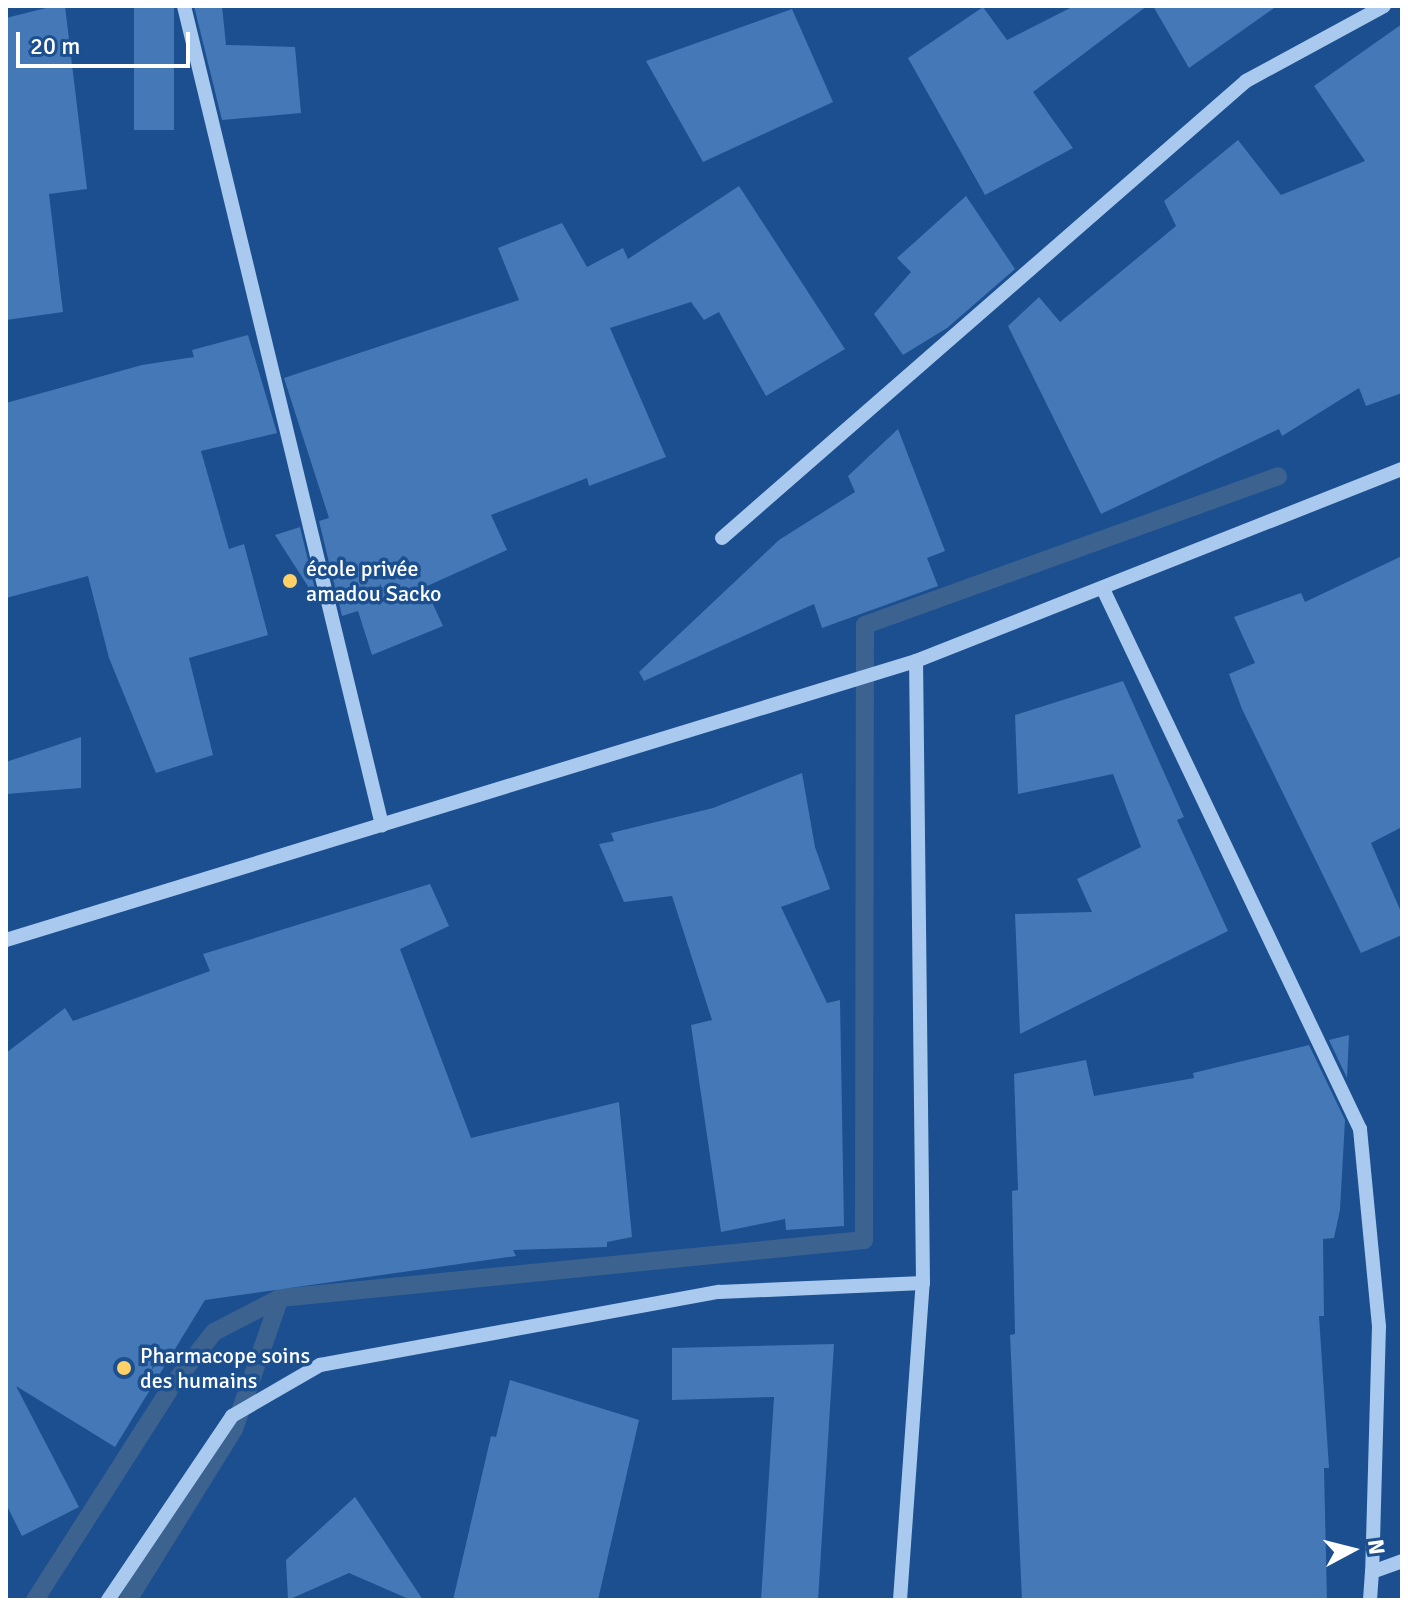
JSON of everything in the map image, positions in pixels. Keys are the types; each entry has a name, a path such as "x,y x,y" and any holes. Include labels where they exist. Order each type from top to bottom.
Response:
{"street":[{"path":"184,6 382,825"},
{"path":"722,538 1246,81 1384,6"},
{"path":"6,940 916,661 1402,469"},
{"path":"1103,589 1360,1129 1379,1326 1370,1600"},
{"path":"900,1600 923,1283 916,661"},
{"path":"108,1600 232,1416 320,1365 719,1292 923,1283"},
{"path":"1372,1572 1402,1561"}],"building":[{"path":"65,6 87,189 49,194 63,312 6,320 6,18"},
{"path":"134,6 174,6 174,130 134,130"},
{"path":"194,6 222,6 226,45 295,47 301,113 222,120"},
{"path":"1074,6 1147,6 1033,92 1073,148 985,195 908,58 983,7 1007,40"},
{"path":"1153,6 1277,6 1189,68"},
{"path":"792,9 833,102 703,162 646,61"},
{"path":"1402,24 1402,393 1366,406 1359,388 1282,436 1279,429 1101,514 1008,326 1039,297 1060,322 1176,226 1164,201 1238,140 1281,195 1365,161 1314,86"},
{"path":"739,186 845,349 766,396 719,312 704,320 691,302 610,328 666,457 589,486 587,478 491,515 507,550 425,587 443,626 372,655 358,611 342,616 319,521 329,518 284,378 519,300 498,248 562,223 587,267 623,248 628,259"},
{"path":"966,196 1015,269 947,328 903,355 874,314 911,272 897,258"},
{"path":"248,335 277,433 201,451 229,549 244,544 268,635 189,658 213,755 156,773 109,658 88,576 6,598 6,403 142,365 194,357 192,350"},
{"path":"898,429 945,551 927,558 938,586 822,628 814,604 644,681 639,672 779,540 855,492 848,476"},
{"path":"300,527 318,602 275,535"},
{"path":"1402,556 1402,827 1371,843 1402,914 1402,935 1361,953 1242,709 1229,674 1255,663 1234,617 1301,593 1305,602"},
{"path":"1123,681 1184,817 1177,820 1228,931 1020,1034 1015,914 1092,912 1077,879 1141,847 1113,774 1018,794 1015,715"},
{"path":"81,737 81,788 6,794 6,762"},
{"path":"802,773 815,847 830,889 781,907 827,1003 840,1000 844,1226 786,1230 785,1219 721,1232 691,1025 712,1020 672,896 624,902 599,844 614,841 611,833 713,808"},
{"path":"430,884 449,926 400,949 471,1138 619,1102 632,1237 607,1242 607,1247 513,1250 516,1256 205,1300 115,1447 16,1386 79,1507 22,1536 6,1504 6,1053 65,1008 73,1021 210,971 203,954"},
{"path":"1349,1035 1347,1078 1329,1040"},
{"path":"1309,1045 1345,1120 1340,1210 1334,1238 1323,1239 1324,1316 1319,1316 1329,1468 1324,1468 1327,1600 1022,1600 1010,1335 1015,1334 1012,1191 1018,1190 1014,1074 1086,1060 1094,1096 1194,1078 1193,1073"},
{"path":"834,1344 818,1600 761,1600 774,1397 672,1400 672,1348"},
{"path":"510,1380 639,1420 598,1600 453,1600 491,1436 496,1437"},
{"path":"355,1497 423,1600 411,1600 349,1573 288,1600 286,1560"}],"waterway":[{"path":"35,1600 174,1383 214,1332 280,1298 864,1240 865,625 1278,476"},
{"path":"128,1600 234,1429 280,1298"}],"place":[{"name":"école privée amadou Sacko","path":"290,581"},
{"name":"Pharmacope soins des humains","path":"124,1368"}]}
